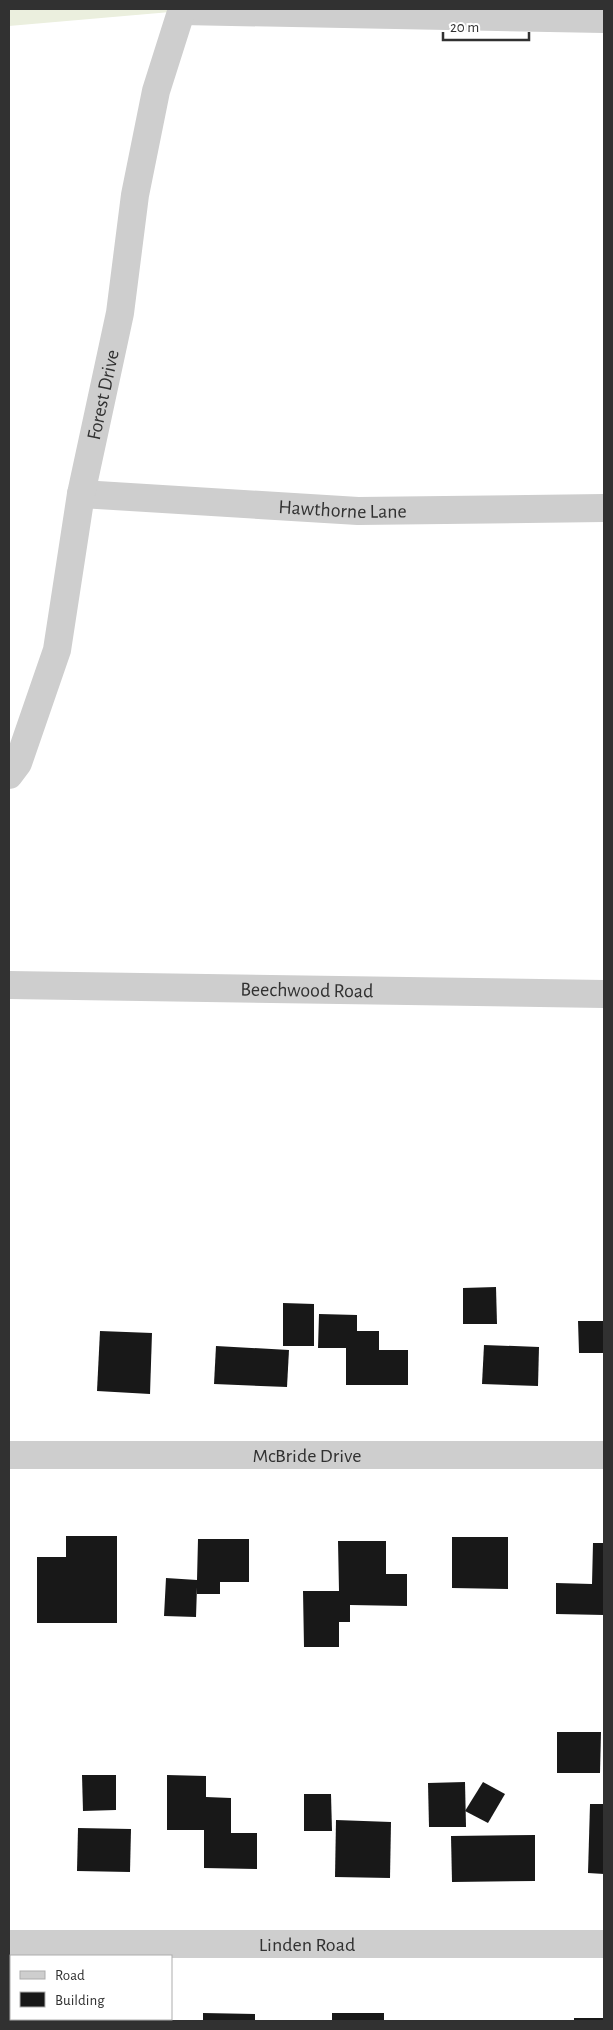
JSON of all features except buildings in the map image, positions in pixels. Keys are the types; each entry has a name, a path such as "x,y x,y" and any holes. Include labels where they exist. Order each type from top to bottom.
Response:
{"street":[{"path":"182,10 604,19"},
{"name":"Forest Drive","path":"9,775 18,762 57,650 81,494 120,313 134,195 156,90 182,10"},
{"name":"Hawthorne Lane","path":"81,494 358,511 604,508"},
{"name":"Beechwood Road","path":"9,985 604,994"},
{"name":"McBride Drive","path":"9,1455 604,1455"},
{"name":"Linden Road","path":"9,1944 604,1944"}],"green space":[{"path":"9,9 183,9 182,11 9,26"}]}
